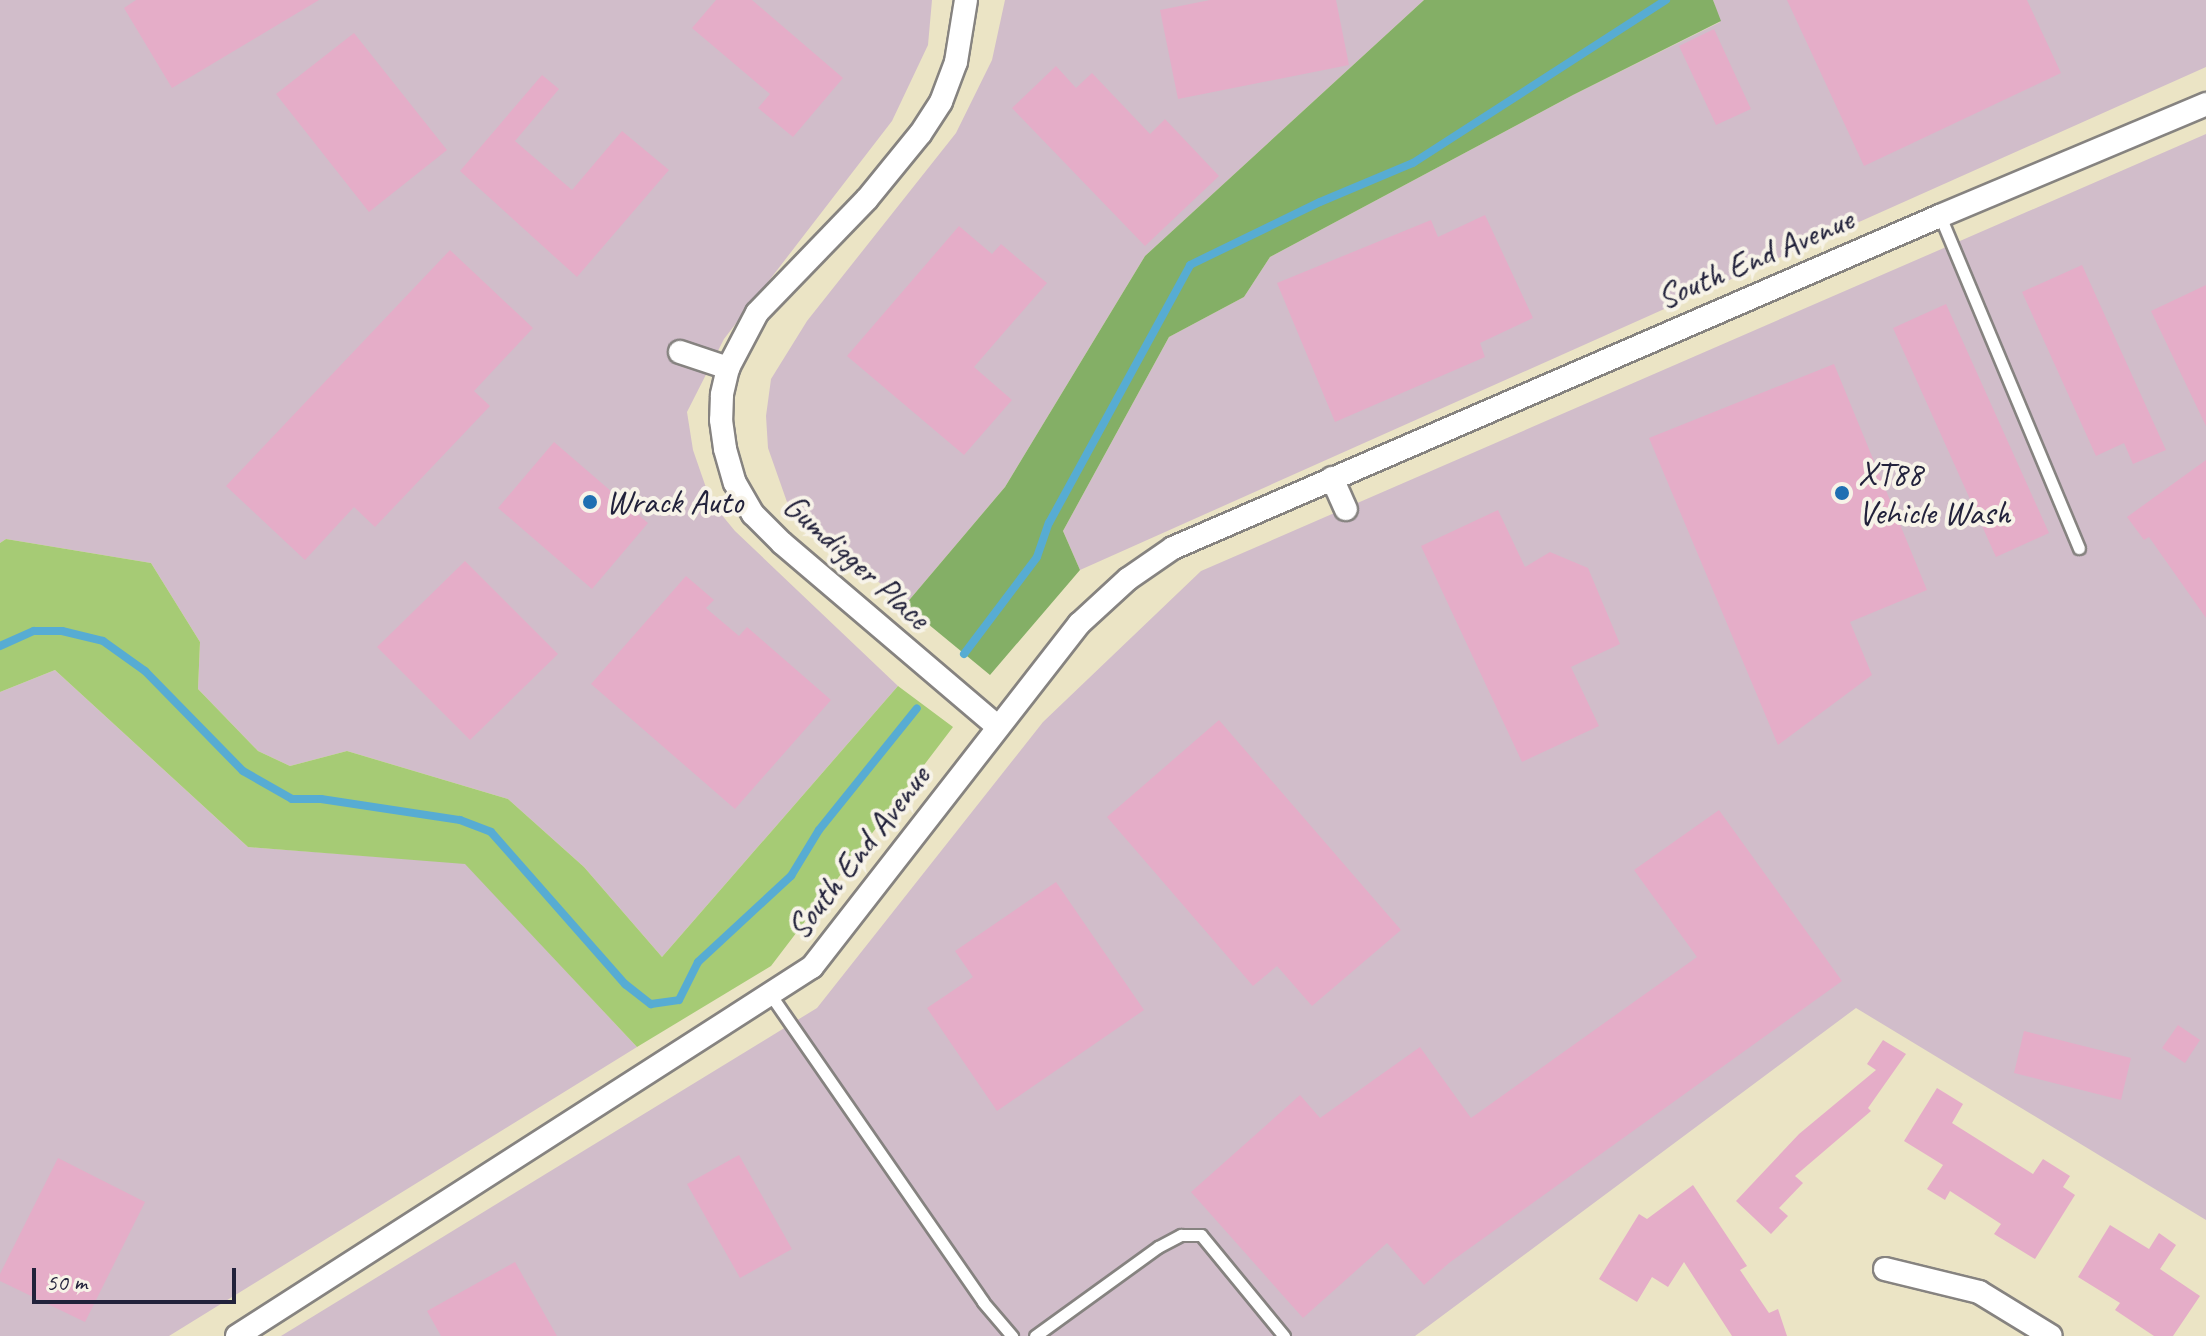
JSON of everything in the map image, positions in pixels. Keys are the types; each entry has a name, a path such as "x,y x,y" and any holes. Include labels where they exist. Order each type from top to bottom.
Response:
{"street":[{"name":"Gumdigger Place","path":"966,0 956,62 941,102 920,134 867,199 757,313 728,368 722,395 725,449 735,483 753,514 782,543 997,726"},
{"name":"South End Avenue","path":"237,1336 812,967 1079,624 1128,579 1173,548 2206,104"},
{"path":"680,352 728,368"},
{"path":"1332,478 1346,509"},
{"path":"1885,1269 1979,1292 2051,1336"}],"lane":[{"path":"1940,216 2079,548"},
{"path":"770,994 983,1302 1012,1336"},
{"path":"1035,1336 1158,1247 1181,1235 1201,1235 1284,1336"}],"shaded area":[{"path":"0,0 932,0 928,45 892,121 724,339 687,412 693,450 711,502 735,531 898,686 662,957 584,867 508,799 347,751 290,766 258,751 198,689 200,642 151,563 6,539 0,543"},
{"path":"1005,0 1424,0 1145,256 1005,487 905,605 787,502 768,448 766,416 771,379 807,321 956,133 992,60"},
{"path":"1713,0 2206,0 2206,67 1080,570 1063,531 1169,337 1244,297 1270,257 1573,95 1720,22"},
{"path":"2206,134 2206,1220 1856,1008 1415,1336 281,1336 817,1008 1043,722 1201,571"},
{"path":"55,670 248,847 465,863 637,1047 169,1336 0,1336 0,692"}],"green space":[{"path":"1424,0 1713,0 1721,21 1573,95 1270,257 1244,297 1169,337 1063,531 1080,570 990,675 905,605 1005,487 1145,256"},
{"path":"6,539 151,563 200,642 198,689 258,751 290,766 347,751 508,799 584,867 662,957 898,686 953,727 771,966 637,1047 465,864 248,847 55,670 0,692 0,543"}],"building":[{"path":"136,0 319,0 172,88 124,8"},
{"path":"716,0 752,0 843,78 793,137 758,108 770,94 692,28"},
{"path":"1210,0 1336,0 1349,65 1178,99 1160,10"},
{"path":"1787,0 2027,0 2061,73 1864,166"},
{"path":"1714,29 1751,109 1716,125 1679,46"},
{"path":"354,33 447,150 369,212 276,94"},
{"path":"1056,66 1076,88 1092,73 1150,134 1165,119 1219,176 1145,246 1012,108"},
{"path":"542,75 559,89 515,141 572,190 622,131 669,170 577,277 460,171"},
{"path":"1485,215 1533,318 1480,343 1485,357 1335,422 1277,283 1431,220 1438,237"},
{"path":"959,226 992,254 1001,244 1047,283 974,367 1012,400 964,455 847,356"},
{"path":"450,250 533,328 474,391 490,406 375,527 354,507 305,560 226,486"},
{"path":"2082,265 2166,450 2133,464 2124,443 2096,456 2022,292"},
{"path":"2206,285 2206,426 2151,311"},
{"path":"1946,304 2049,533 1996,557 1893,328"},
{"path":"1834,364 1927,590 1850,622 1872,675 1778,745 1649,438"},
{"path":"554,442 648,523 592,589 498,508"},
{"path":"2206,460 2206,618 2149,537 2144,540 2127,517"},
{"path":"1498,510 1525,567 1550,552 1588,568 1620,644 1571,667 1599,726 1522,762 1421,546"},
{"path":"465,561 558,654 470,740 377,647"},
{"path":"686,576 714,600 706,608 739,636 747,627 831,700 735,809 591,684"},
{"path":"1219,720 1401,930 1312,1006 1277,966 1253,986 1107,817"},
{"path":"1719,810 1842,981 1449,1263 1424,1285 1387,1243 1303,1318 1191,1192 1300,1095 1320,1118 1420,1047 1471,1118 1697,957 1634,870"},
{"path":"1056,882 1144,1010 997,1111 927,1008 973,977 955,951"},
{"path":"2178,1025 2200,1040 2185,1063 2162,1048"},
{"path":"2024,1031 2131,1058 2121,1100 2014,1073"},
{"path":"1883,1040 1906,1054 1868,1108 1871,1111 1795,1176 1803,1183 1779,1208 1788,1216 1771,1234 1736,1201 1799,1134 1876,1070 1867,1064"},
{"path":"1937,1088 1963,1104 1952,1123 2033,1174 2043,1159 2070,1176 2063,1187 2075,1195 2035,1259 1994,1234 2001,1224 1950,1191 1945,1200 1927,1189 1943,1165 1904,1141"},
{"path":"739,1155 792,1249 740,1278 687,1184"},
{"path":"58,1158 145,1202 85,1322 0,1281 0,1274"},
{"path":"1693,1185 1747,1266 1740,1270 1769,1313 1778,1309 1787,1336 1732,1336 1684,1262 1668,1287 1652,1277 1637,1302 1599,1279 1639,1214 1647,1219"},
{"path":"2110,1225 2149,1249 2159,1233 2176,1245 2160,1269 2200,1296 2173,1336 2154,1336 2115,1310 2120,1303 2078,1277"},
{"path":"515,1262 557,1336 441,1336 427,1311"}],"waterway":[{"path":"964,654 1037,557 1049,523 1190,265 1320,202 1413,163 1666,0"},
{"path":"0,646 34,631 62,631 103,641 145,671 243,771 292,799 321,799 460,820 491,832 625,984 651,1004 679,1000 698,962 791,876 819,830 917,708"}],"place":[{"name":"XT88 Vehicle Wash","path":"1842,493"},
{"name":"Wrack Auto","path":"590,502"}]}
